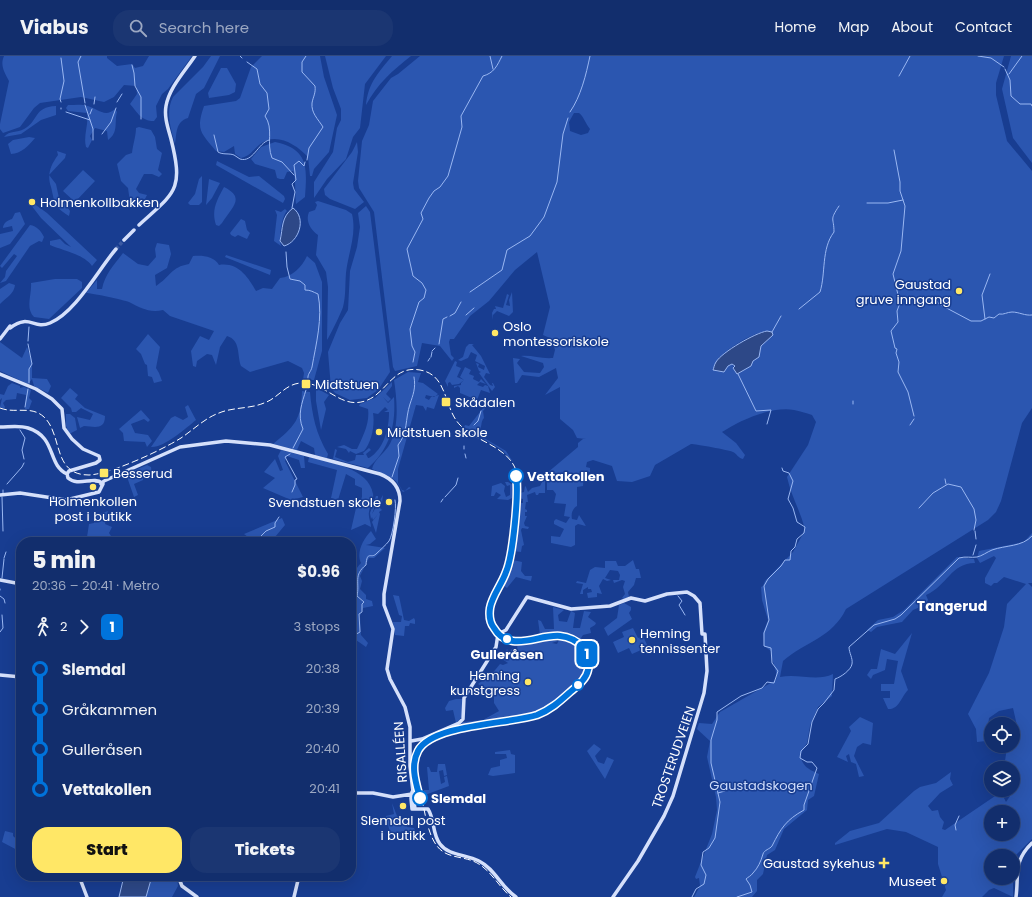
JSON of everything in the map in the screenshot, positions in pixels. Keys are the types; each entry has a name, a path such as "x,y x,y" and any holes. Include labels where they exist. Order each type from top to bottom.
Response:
{"main road":[{"path":"139,226 167,200 175,188 175,161 166,120 165,108 171,92 195,56"},
{"path":"124,240 134,230"},
{"path":"0,339 14,321 22,318 29,319 36,323 49,323 61,316 91,284 116,249"},
{"path":"0,374 36,389 52,399 62,409 64,428 72,439 83,449 99,456 97,463 72,469 67,474"},
{"path":"0,427 24,427 40,434 49,445 59,468 67,474 68,478 72,481 94,481 102,484"},
{"name":"RISALLÉEN","path":"0,495 18,492 68,500 98,492 102,484 109,480 180,447 217,442 241,441 267,445 386,476 394,483 399,491 400,504 384,600 393,629 388,659 388,671 406,711 410,727 411,741 409,763 414,809 427,808 431,813 436,838 443,848 450,852 470,857 483,863 516,897"},
{"path":"0,580 16,583"},
{"name":"TROSTERUDVEIEN","path":"411,741 422,739 463,720 464,698 496,647 498,634 506,630 527,597 565,608 576,609 610,606 629,598 645,601 667,594 687,592 694,596 700,603 702,634 705,634 707,671 703,699 673,796 664,816 638,861 613,897"},
{"path":"0,675 16,677"},
{"path":"356,793 371,793 392,797 412,794"},
{"path":"1016,897 1018,867 1024,853 1032,843"},
{"path":"81,881 87,897"},
{"path":"179,881 196,897"},
{"path":"294,897 298,881"}],"green space":[{"path":"4,56 107,56 107,58 117,66 132,64 135,68 143,66 149,56 192,56 168,89 162,94 156,106 157,117 154,121 143,118 130,104 137,94 136,86 124,85 114,97 104,102 81,97 40,103 34,108 20,127 3,133 0,129 0,124 9,81 4,72"},
{"path":"211,56 220,56 204,88 196,94 188,118 179,125 175,144 170,126 169,115 169,109 173,97 203,67"},
{"path":"262,56 320,56 324,77 337,115 329,152 314,169 312,176 310,176 308,157 298,148 285,141 272,139 265,141 249,155 241,158 235,154 234,146 224,152 216,151 203,135 200,120 204,106 236,101 240,98 251,67"},
{"path":"325,56 386,56 365,84 360,128 353,137 346,159 327,179 314,198 314,182 333,152 337,128 341,120 341,109 333,88"},
{"path":"392,56 411,56 386,78 375,90 366,105 369,90 372,84"},
{"name":"Gaustadskogen","path":"420,56 1004,56 996,83 996,95 1007,141 1032,171 1032,408 1022,423 1001,501 996,512 988,520 846,609 840,619 826,633 783,661 780,677 820,677 833,674 832,696 818,707 810,726 807,743 800,755 806,767 819,774 814,796 808,800 807,810 784,829 775,850 767,855 763,874 757,880 757,891 752,897 694,897 700,886 699,878 696,879 695,877 712,834 717,810 716,797 707,757 710,741 697,729 699,723 712,724 720,712 776,680 776,672 771,651 764,646 763,633 768,620 762,600 761,587 793,552 805,530 787,477 808,445 816,422 812,415 794,410 776,410 756,415 722,432 736,443 745,455 743,459 730,451 691,444 655,465 650,476 632,482 617,481 612,466 593,460 587,462 586,467 590,468 590,472 584,473 583,486 577,487 577,506 573,510 572,515 572,519 577,520 579,515 586,526 578,524 575,526 575,545 571,547 551,543 551,536 560,537 564,529 554,524 554,521 556,519 566,523 570,517 564,516 566,504 554,503 556,494 553,490 547,490 547,473 578,447 578,443 583,439 586,439 577,438 573,430 560,419 560,387 545,395 558,378 556,368 539,377 522,375 517,383 515,383 513,358 520,359 517,363 524,372 540,373 544,367 543,363 521,356 553,358 555,350 552,339 543,335 550,307 537,252 515,270 489,301 470,316 454,339 450,339 451,355 454,358 452,361 440,346 422,343 417,366 395,371 393,367 374,212 359,188 358,181 362,141 369,125 373,101 391,78","holes":["574,113 579,113 582,116 590,129 588,133 581,135 570,131 569,122","761,332 772,332 773,335 761,346 759,357 753,361 751,366 737,374 732,364 728,366 724,372 716,371 714,368 717,362 728,350 745,339"]},
{"path":"1011,56 1032,56 1032,163 1013,138 1002,89"},
{"path":"221,68 227,68 236,84 235,92 229,95 209,98 208,93"},
{"path":"68,105 86,105 105,113 111,112 115,109 117,112 114,134 108,140 107,131 95,128 90,136 92,140 88,148 86,147 85,139 87,113 68,111 66,108"},
{"path":"56,106 56,115 41,120 21,134 4,137 9,133 29,126 43,109"},
{"path":"139,127 151,130 155,137 157,149 162,153 158,170 162,174 159,177 152,174 144,174 136,189 139,193 147,195 143,203 136,205 130,202 128,188 121,181 117,164 126,155 132,153 136,128"},
{"path":"29,137 35,138 21,151 11,154 8,144 13,140"},
{"path":"275,142 294,149 304,161 306,177 305,197 296,204 293,171 287,172 284,179 280,179 277,178 275,170 255,164 251,159 261,147"},
{"path":"357,142 358,152 353,183 354,189 364,202 355,209 330,199 325,195 324,189 352,152"},
{"path":"57,151 66,154 65,158 49,175 51,167 58,155"},
{"path":"217,161 249,177 259,176 284,196 285,199 283,203 216,165"},
{"path":"83,170 95,181 75,202 63,191"},
{"path":"49,175 56,184 59,198 64,202 70,211 69,216 57,207 54,201"},
{"path":"202,176 202,202 199,205 190,205 188,203 195,194 199,179"},
{"path":"209,179 220,183 212,198 206,205"},
{"path":"224,187 231,191 236,199 233,207 219,226 216,225 214,210"},
{"path":"318,201 346,210 352,214 353,222 353,237 346,273 344,303 333,330 327,340 328,287 326,272 316,255 318,235 313,231 308,222 309,212 315,210 317,205 315,202"},
{"path":"33,203 47,213 97,260 92,266 84,258 78,255 50,245 50,241 60,239 71,247 41,218 31,205"},
{"path":"366,206 370,212 390,372 378,390 367,398 350,400 335,393 331,388 328,352 340,323 348,310 350,271 357,247 360,227 358,213"},
{"path":"285,209 287,211 281,227 281,246 274,241 277,215 275,210 281,212"},
{"path":"20,212 25,224 10,244 0,248 0,234 13,231 12,226 3,228 4,225 7,221 12,219 15,213"},
{"path":"241,219 245,221 247,230 250,233 247,239 238,235 235,237 230,233"},
{"path":"30,225 37,228 42,233 44,237 42,242 39,241 30,246 6,281 0,283 5,277 6,271 17,256 14,254 2,268 0,266"},
{"path":"157,243 169,245 171,254 167,268 155,275 156,286 178,267 189,264 193,256 200,256 211,258 219,265 237,268 246,276 256,291 263,288 272,289 280,278 289,276 296,271 307,256 315,263 322,282 322,351 314,380 303,380 304,373 302,368 288,361 250,372 241,366 237,345 235,341 227,336 220,347 216,365 212,355 207,354 197,361 196,367 193,366 191,351 200,336 209,340 214,331 170,316 163,310 153,311 141,308 126,301 86,293 97,280 97,289 102,289 108,274 123,253 138,264 148,266 156,257 155,249"},
{"path":"226,255 271,270 270,275 225,257"},
{"path":"55,279 77,279 82,282 82,288 49,319 34,317 31,313 29,305 31,283"},
{"path":"9,283 15,285 13,291 0,304 0,289"},
{"path":"512,292 513,312 509,316 497,311 493,315 493,320 492,313 494,309 496,309 495,306 503,308 507,294 509,295 506,305 510,306 509,300"},
{"path":"148,334 160,347 156,368 162,381 154,383 152,377 148,376 147,365 145,364 141,354 136,349"},
{"path":"0,342 22,358 27,347 32,362 32,378 47,379 51,386 48,393 34,386 32,379 28,384 0,371"},
{"path":"469,344 474,344 472,345 481,356 490,374 486,373 484,377 490,385 493,386 493,383 495,387 492,391 479,373 481,372 479,371 476,363 479,364 478,367 484,370 485,366 475,361 477,355 471,352 468,358 461,361 458,360 463,357 466,347"},
{"path":"455,361 457,362 456,366 461,368 457,377 464,380 459,384 452,385 450,382 448,383 448,387 445,381"},
{"path":"465,367 471,370 469,374 474,376 473,379 479,382 481,379 486,384 480,382 477,385 483,387 485,385 488,386 490,393 481,390 477,400 460,393 460,388 458,386 454,388 454,386 461,385 464,380 460,377"},
{"path":"408,372 421,373 418,382 423,383 438,394 436,396 439,395 434,409 427,407 426,411 423,406 416,405 398,469 399,484 393,479 372,469 377,460 388,447 394,432 397,405 394,380","holes":["426,395 432,397 429,400 425,398"]},
{"path":"392,382 392,386 386,394 391,399 388,402 383,397 388,403 394,397 394,417 392,427 386,445 376,461 368,468 333,459 335,449 337,450 335,457 348,462 355,460 356,455 364,455 363,453 369,448 371,450 366,454 368,458 374,454 382,444 387,432 389,412 384,412 388,410 385,407 378,414 373,413 374,422 372,433 369,443 364,451 356,454 350,451 349,453 346,449 337,447 344,445 352,449 357,449 366,429 368,419 368,409 359,406 360,404 375,398"},
{"path":"12,383 20,386 20,388 24,387 31,390 29,398 32,401 29,409 25,409 26,395 17,393 16,399 6,400 3,403 5,407 4,409 0,407 2,398 0,400 0,394 4,395 8,386"},
{"path":"70,388 78,395 75,399 85,408 105,416 105,420 101,426 84,426 80,428 77,417 90,420 93,414 81,408 76,412 72,412 71,408 61,398"},
{"path":"316,388 329,395 324,402 326,409 321,430 316,401"},
{"path":"302,391 310,392 315,424 320,439 328,454 327,458 315,455 314,448 301,441 297,450 273,444 292,427 295,422 300,409"},
{"path":"487,403 491,408 488,405 483,411 484,418 478,432 484,438 506,451 513,462 502,450 464,427 465,425 469,426"},
{"path":"188,405 196,420 168,441 151,447 171,418 175,416 183,420 188,417 185,407"},
{"path":"141,410 150,420 148,422 144,419 131,424 135,433 148,435 152,441 147,447 145,442 124,441 123,433 119,429"},
{"path":"66,414 70,414 75,418 77,430 69,434 66,426"},
{"path":"281,450 304,456 305,468 301,468 299,460 287,456 285,461 303,497 291,500 263,488 275,478 264,472 275,459 280,471 283,470 278,456"},
{"path":"309,457 337,464 356,472 364,478 370,485 373,494 369,514 371,527 365,524 351,530 356,508 362,497 362,488 355,485 355,479 346,474 338,500 331,498 337,470 308,462"},
{"path":"147,465 151,467 152,475 143,478 143,480 134,484 138,495 134,497 126,474"},
{"path":"545,476 545,493 539,493 536,495 535,492 527,495 528,502 526,502 525,509 527,512 525,512 525,516 527,516 524,523 525,526 529,527 528,529 522,528 521,530 524,545 522,546 521,552 513,551 517,509 519,511 519,503 523,503 523,499 519,498 520,493 524,492 525,486 528,492 532,488 540,486"},
{"path":"505,482 515,486 512,498 508,500 497,499 501,495 496,492 494,496 491,496 492,486 501,483 505,486 504,491 506,497 510,495 510,485 507,486"},
{"path":"383,495 382,503 379,507 382,510 379,512 380,514 376,533 372,522 378,514 373,520 372,517 371,519 370,513 376,496 378,496 378,498 372,514"},
{"path":"108,511 105,524 112,527 109,533 112,537 87,537 89,524 94,523 94,516"},
{"path":"282,518 285,525 275,537 248,537 244,534"},
{"path":"371,531 376,539 370,544 366,545 385,548 374,558 369,558 360,576 362,581 360,589 366,595 366,599 372,601 373,606 363,608 360,616 361,635 368,643 366,647 356,640 356,569 361,563 359,555 365,538"},
{"path":"1032,533 1032,583 1028,583 1032,587 1032,839 1020,851 1020,849 984,849 984,885 1013,885 1013,897 994,888 989,890 982,897 942,897 946,890 938,864 938,847 906,832 887,829 835,845 835,843 850,831 879,823 914,791 920,787 936,783 951,772 950,779 953,785 940,793 928,806 932,811 938,810 940,817 944,822 942,829 945,830 994,797 1004,797 1006,802 1009,797 1020,797 1020,761 1005,761 1006,753 1020,753 1020,717 1015,717 1013,708 999,711 990,717 984,717 984,741 977,742 976,729 968,714 989,673 1004,627 1007,604 1026,584 1004,577 991,586 985,583 985,578 996,558 994,556 980,563 977,558 979,551 1024,542"},
{"path":"957,557 974,559 975,563 967,564 954,571 939,586 926,595 928,600 925,605 913,610 902,622 877,627 871,632 867,630 878,620 893,617 904,610"},
{"path":"513,560 522,562 521,571 525,576 532,576 531,581 516,577 507,588 504,586"},
{"path":"633,560 636,569 639,569 641,578 636,578 634,585 628,592 629,597 624,599 622,598 625,594 623,587 625,581 622,580 614,583 613,580 619,580 620,575 618,571 610,570 605,578 611,580 607,581 603,579 599,586 602,594 597,593 597,597 588,598 587,593 592,592 591,589 588,589 588,587 583,590 583,594 580,594 583,584 576,583 577,581 586,583 590,570 595,567 605,568 605,561 616,561 618,566 625,566"},
{"path":"393,595 399,596 404,620 409,621 414,618 415,620 415,624 410,623 409,626 405,626 404,636 395,635 393,622 401,622 402,616 399,615"},
{"path":"624,603 631,607 629,613 632,619 608,636 604,628 617,618 619,605"},
{"path":"553,607 564,610 558,615 559,621 567,622 571,611 575,613 573,628 580,628 584,611 591,612 588,617 596,623 590,628 591,633 583,635 581,638 588,648 577,640 563,635 540,635 538,620 541,621 545,629 554,629"},
{"name":"Heming tennissenter","path":"633,628 638,638 643,636 648,647 632,654 629,648 618,653 613,642 624,637 622,632"},
{"path":"912,633 901,671 908,690 895,707 888,709 883,698 890,698 890,691 881,691 881,684 894,684 898,661 887,659 885,670 873,675 871,679 867,675 871,669 877,669 881,649 895,654"},
{"path":"537,638 538,643 551,640 558,641 552,643 557,644 559,640 566,641 577,646 581,650 586,661 585,673 579,677 579,681 544,710 529,715 504,718 436,736 463,722 483,720 499,711 494,703 494,694 478,684 483,680 487,680 500,664 503,665 508,663 502,659 507,649 509,652 513,648 517,649 518,642"},
{"path":"463,699 462,717 456,723 453,710 446,711 445,708 449,701"},
{"path":"860,717 873,723 871,745 863,743 857,747 854,756 864,776 859,777 856,764 851,762 849,754 846,756 848,762 837,757 851,731 849,727"},
{"path":"594,744 601,749 595,756 598,762 604,764 607,757 614,760 605,779 587,751"},
{"path":"510,750 511,754 515,755 515,773 493,776 488,775 491,768 500,766 500,760 507,758 506,754 495,754 495,752"},
{"path":"438,764 445,764 447,775 444,776 443,770 439,771 441,784 445,782 444,777 447,776 449,786 425,795 423,786 424,790 429,790 427,767 429,767 431,772 437,772"},
{"path":"392,803 397,816 406,822 407,827 414,828 415,830 390,833 386,816 394,814"},
{"path":"5,831 13,833 13,836 16,839 16,849 2,842"},
{"path":"151,881 178,881 178,886 172,897 146,897"}],"shaded area":[{"path":"293,208 300,218 299,229 294,240 284,246 280,241 283,223 286,215"},
{"path":"767,331 772,332 773,335 761,346 759,357 753,361 751,366 737,374 733,368 735,366 732,364 728,366 724,372 713,370 716,362 725,353 747,339"},
{"path":"123,881 151,881 146,897 119,897"}],"waterway":[{"path":"81,56 78,62 85,103"},
{"path":"306,56 302,62 302,72 315,86 312,107 315,116 323,127 309,148 307,160"},
{"path":"490,56 493,69"},
{"path":"413,362 415,352 412,346 410,329 419,302 424,298 426,290 422,283 413,276 407,249 423,219 421,213 429,198 448,176 462,127 461,116 483,76 493,71 502,56"},
{"path":"570,112 580,92 590,56"},
{"path":"899,76 910,56"},
{"path":"978,56 991,58 1004,67"},
{"path":"1009,74 1022,56"},
{"path":"61,58 64,81 60,99 61,102"},
{"path":"247,62 257,69 260,84 267,93 269,109 265,116 268,121 270,131 270,152 272,158 282,162 294,175"},
{"path":"132,65 135,86 141,97 141,119"},
{"path":"1005,69 1010,80 1011,96 1020,104 1031,104 1032,106"},
{"path":"117,102 122,94"},
{"path":"94,104 95,97"},
{"path":"85,105 93,129 93,140"},
{"path":"102,134 111,122 116,108"},
{"path":"90,114 92,109"},
{"path":"66,112 90,120"},
{"path":"470,292 502,270 507,250 530,236 544,217 557,182 563,134 568,118"},
{"path":"214,135 218,152 232,154 240,159 245,159 252,156 265,142 269,140"},
{"path":"894,150 900,182 900,191 905,206 901,251 893,274 900,303 897,311 898,322 891,331 895,348 897,349 896,353 899,362 898,372 908,392 914,416"},
{"path":"292,208 295,192 292,184 296,180 294,165 299,161 304,166 305,162"},
{"path":"867,203 888,203 903,200"},
{"path":"799,309 820,292 825,253 834,232 833,217 839,206"},
{"path":"286,252 287,267 290,279 300,281 305,285 305,290 318,294 320,312 318,331 312,367 308,379"},
{"path":"985,319 982,295 990,274"},
{"path":"934,297 939,304 971,321 981,321 989,317 994,318 999,314 1010,312 1032,315"},
{"path":"450,316 455,313 461,302"},
{"path":"466,315 474,308"},
{"path":"772,332 781,316"},
{"path":"439,344 443,319 447,317"},
{"path":"28,341 29,327"},
{"path":"28,344 32,364 29,369 29,383"},
{"path":"432,351 435,348"},
{"path":"431,357 432,352"},
{"path":"738,374 756,411 771,410 767,424"},
{"path":"392,477 399,456 398,445 405,431 408,410 414,391 414,377"},
{"path":"25,407 28,389"},
{"path":"293,448 303,429 300,414 306,390"},
{"path":"474,425 478,421 481,411"},
{"path":"910,425 914,419"},
{"path":"20,430 25,438 22,450 24,459"},
{"path":"290,454 285,457 297,479 295,480 295,485 292,492"},
{"path":"465,454 466,458"},
{"path":"7,484 24,463"},
{"path":"692,897 696,889 704,884 706,875 701,865 703,852 709,848 715,838 720,802 711,763 711,740 717,720 717,712 741,696 762,688 767,682 774,683 778,671 772,663 771,648 764,646 764,633 769,620 764,586 768,579 785,560 790,560 791,551 795,547 797,539 804,533 805,527 797,522 793,508 788,499 793,481 789,473 783,471 782,468"},
{"path":"445,497 456,485 458,478"},
{"path":"945,479 946,484"},
{"path":"919,508 933,493 948,484 961,487 974,509 976,520 974,530"},
{"path":"2,497 3,531"},
{"path":"356,634 360,632 359,614 362,612 362,604 364,602 357,596 358,576 366,565 368,556 376,554 389,541 394,521 395,500"},
{"path":"260,537 266,531 275,527 275,523 279,517"},
{"path":"975,531 976,539"},
{"path":"737,897 752,892 746,879 756,869 764,853 772,846 778,834 785,825 793,817 804,810 804,805 817,768 812,762 807,762 800,758 801,751 808,744 812,722 818,709 834,690 835,679 850,669 852,660 849,647 874,625 895,619 901,615 959,558 979,556 997,548 1024,542 1032,536"},
{"path":"973,555 976,545"},
{"path":"4,558 6,552"},
{"path":"2,578 4,559"},
{"path":"0,596 4,599 5,603"},
{"path":"678,596 682,601 679,605 685,615"},
{"path":"0,632 3,628 2,615"},
{"path":"718,793 725,791"},
{"path":"956,830 955,825 959,816"}],"tunnel":[{"path":"116,249 124,240"}],"railway":[{"path":"0,408 6,410 28,410 39,413 50,425 60,453 69,468 77,473 89,475 98,474 136,461 181,438 214,415 224,411 264,403 274,398 292,385 298,383 312,384 341,399 356,403 373,397 390,381 403,372 420,370 429,373 436,378 441,385 455,419 469,432 502,452 515,467 518,477 518,509 513,550 509,569 492,605 492,623 496,630 508,639 515,640 552,634 568,637 583,645 590,659 591,666 585,680 551,710 525,719 474,727 440,736 427,743 419,751 417,756 416,774 418,785 431,835 437,846 449,855 468,859 479,864 489,872 511,897"}],"metro line":[{"name":"1","path":"420,798 414,765 418,751 425,742 435,736 469,727 533,716 544,712 557,704 578,685 585,678 588,670 589,662 587,653 582,646 574,641 558,636 512,641 498,634 491,624 490,606 503,580 510,558 517,490 516,476"}],"place":[{"name":"Holmenkollbakken","path":"32,202"},
{"name":"Gaustad gruve inngang","path":"959,291"},
{"name":"Oslo montessoriskole","path":"495,333"},
{"name":"Midtstuen","path":"306,384"},
{"name":"Skådalen","path":"446,402"},
{"name":"Midtstuen skole","path":"379,432"},
{"name":"Besserud","path":"104,473"},
{"name":"Vettakollen","path":"516,476"},
{"name":"Holmenkollen post i butikk","path":"93,487"},
{"name":"Svendstuen skole","path":"389,502"},
{"name":"Gulleråsen","path":"507,639"},
{"name":"Heming tennissenter","path":"632,640"},
{"name":"Heming kunstgress","path":"528,682"},
{"name":"Slemdal","path":"420,798"},
{"name":"Slemdal post i butikk","path":"403,806"},
{"name":"Gaustad sykehus","path":"884,863"},
{"name":"Museet","path":"944,881"}],"district":[{"name":"Tangerud","path":"952,606"}]}
